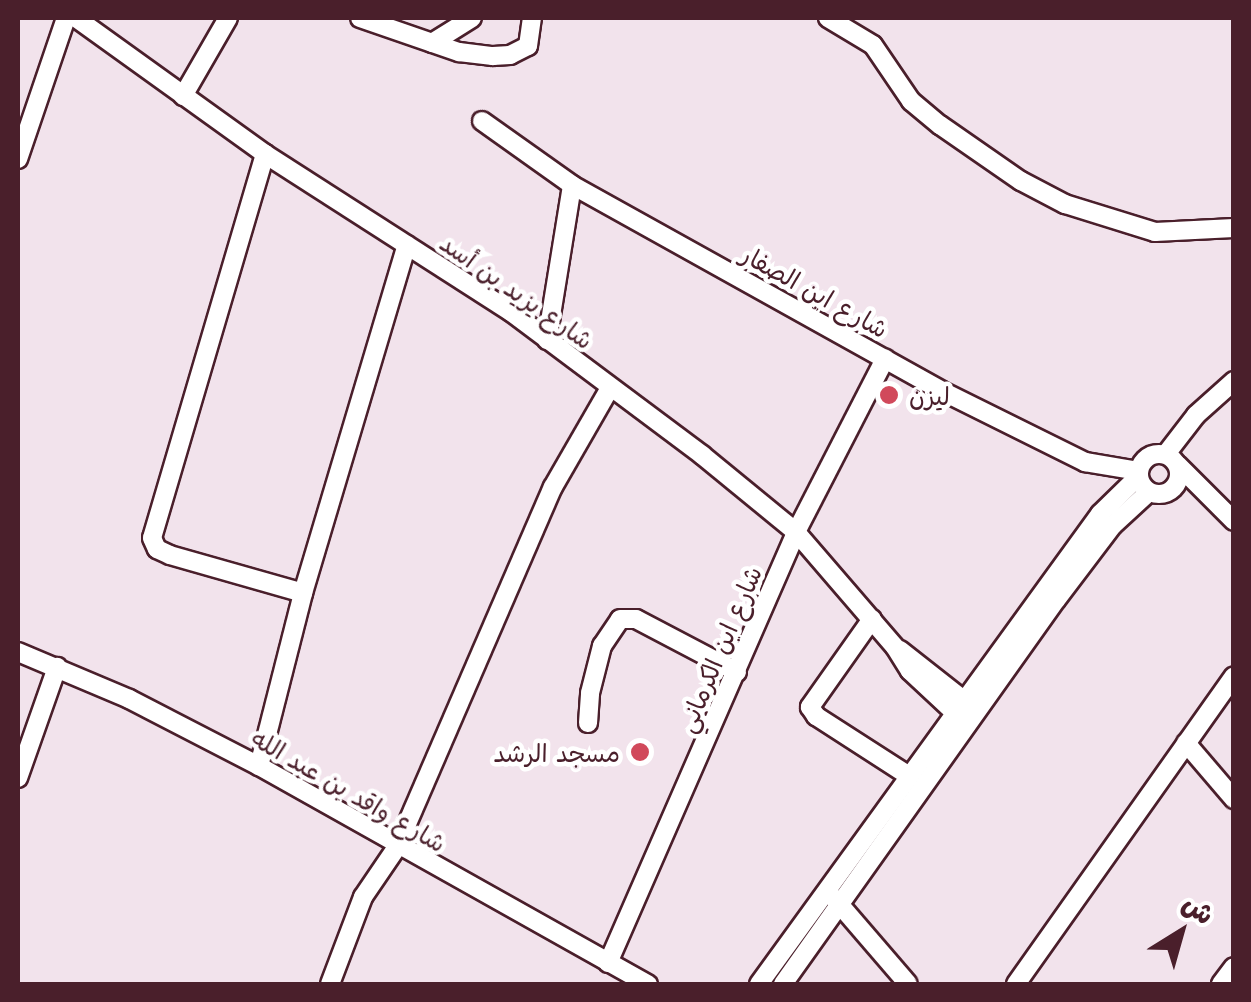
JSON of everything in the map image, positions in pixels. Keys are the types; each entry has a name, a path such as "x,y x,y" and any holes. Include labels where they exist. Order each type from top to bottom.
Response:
{"street":[{"path":"18,159 66,18"},
{"name":"شارع يزيد بن أسد","path":"76,18 265,154 548,340 796,532 896,648 965,712"},
{"path":"184,96 228,18"},
{"path":"360,18 480,56 510,56 528,46 532,18"},
{"path":"432,43 472,18"},
{"path":"828,18 874,45 911,101 1021,181 1066,204 1155,232 1234,228"},
{"name":"شارع ابن الصفار","path":"482,121 572,185 885,359 1086,462 1142,479"},
{"path":"265,154 152,538 156,548 170,556 304,593"},
{"path":"548,340 572,185"},
{"path":"259,766 304,593 407,245"},
{"name":"شارع ابن الكرماني","path":"608,963 796,532 885,359"},
{"path":"1171,459 1196,415 1234,381"},
{"path":"330,984 364,897 397,847 553,487 610,388"},
{"path":"759,984 834,898 1100,514 1142,479 1148,456 1171,459 1214,506 1234,521"},
{"path":"1142,479 1163,494 1175,488 1179,480 1171,459"},
{"path":"1175,488 1214,506"},
{"path":"588,723 590,693 602,646 620,619 636,619 737,672"},
{"path":"872,619 810,707 816,716 909,776"},
{"name":"شارع واقد بن عبد الله","path":"18,652 58,667 259,766 638,982"},
{"path":"18,778 58,667"},
{"path":"1016,984 1234,676"},
{"path":"783,984 909,776 965,712"},
{"path":"1186,742 1234,800"},
{"path":"834,898 908,984"},
{"path":"1221,984 1234,968"}],"place":[{"name":"ليزن","path":"889,395"},
{"name":"مسجد الرشد","path":"640,752"}]}
